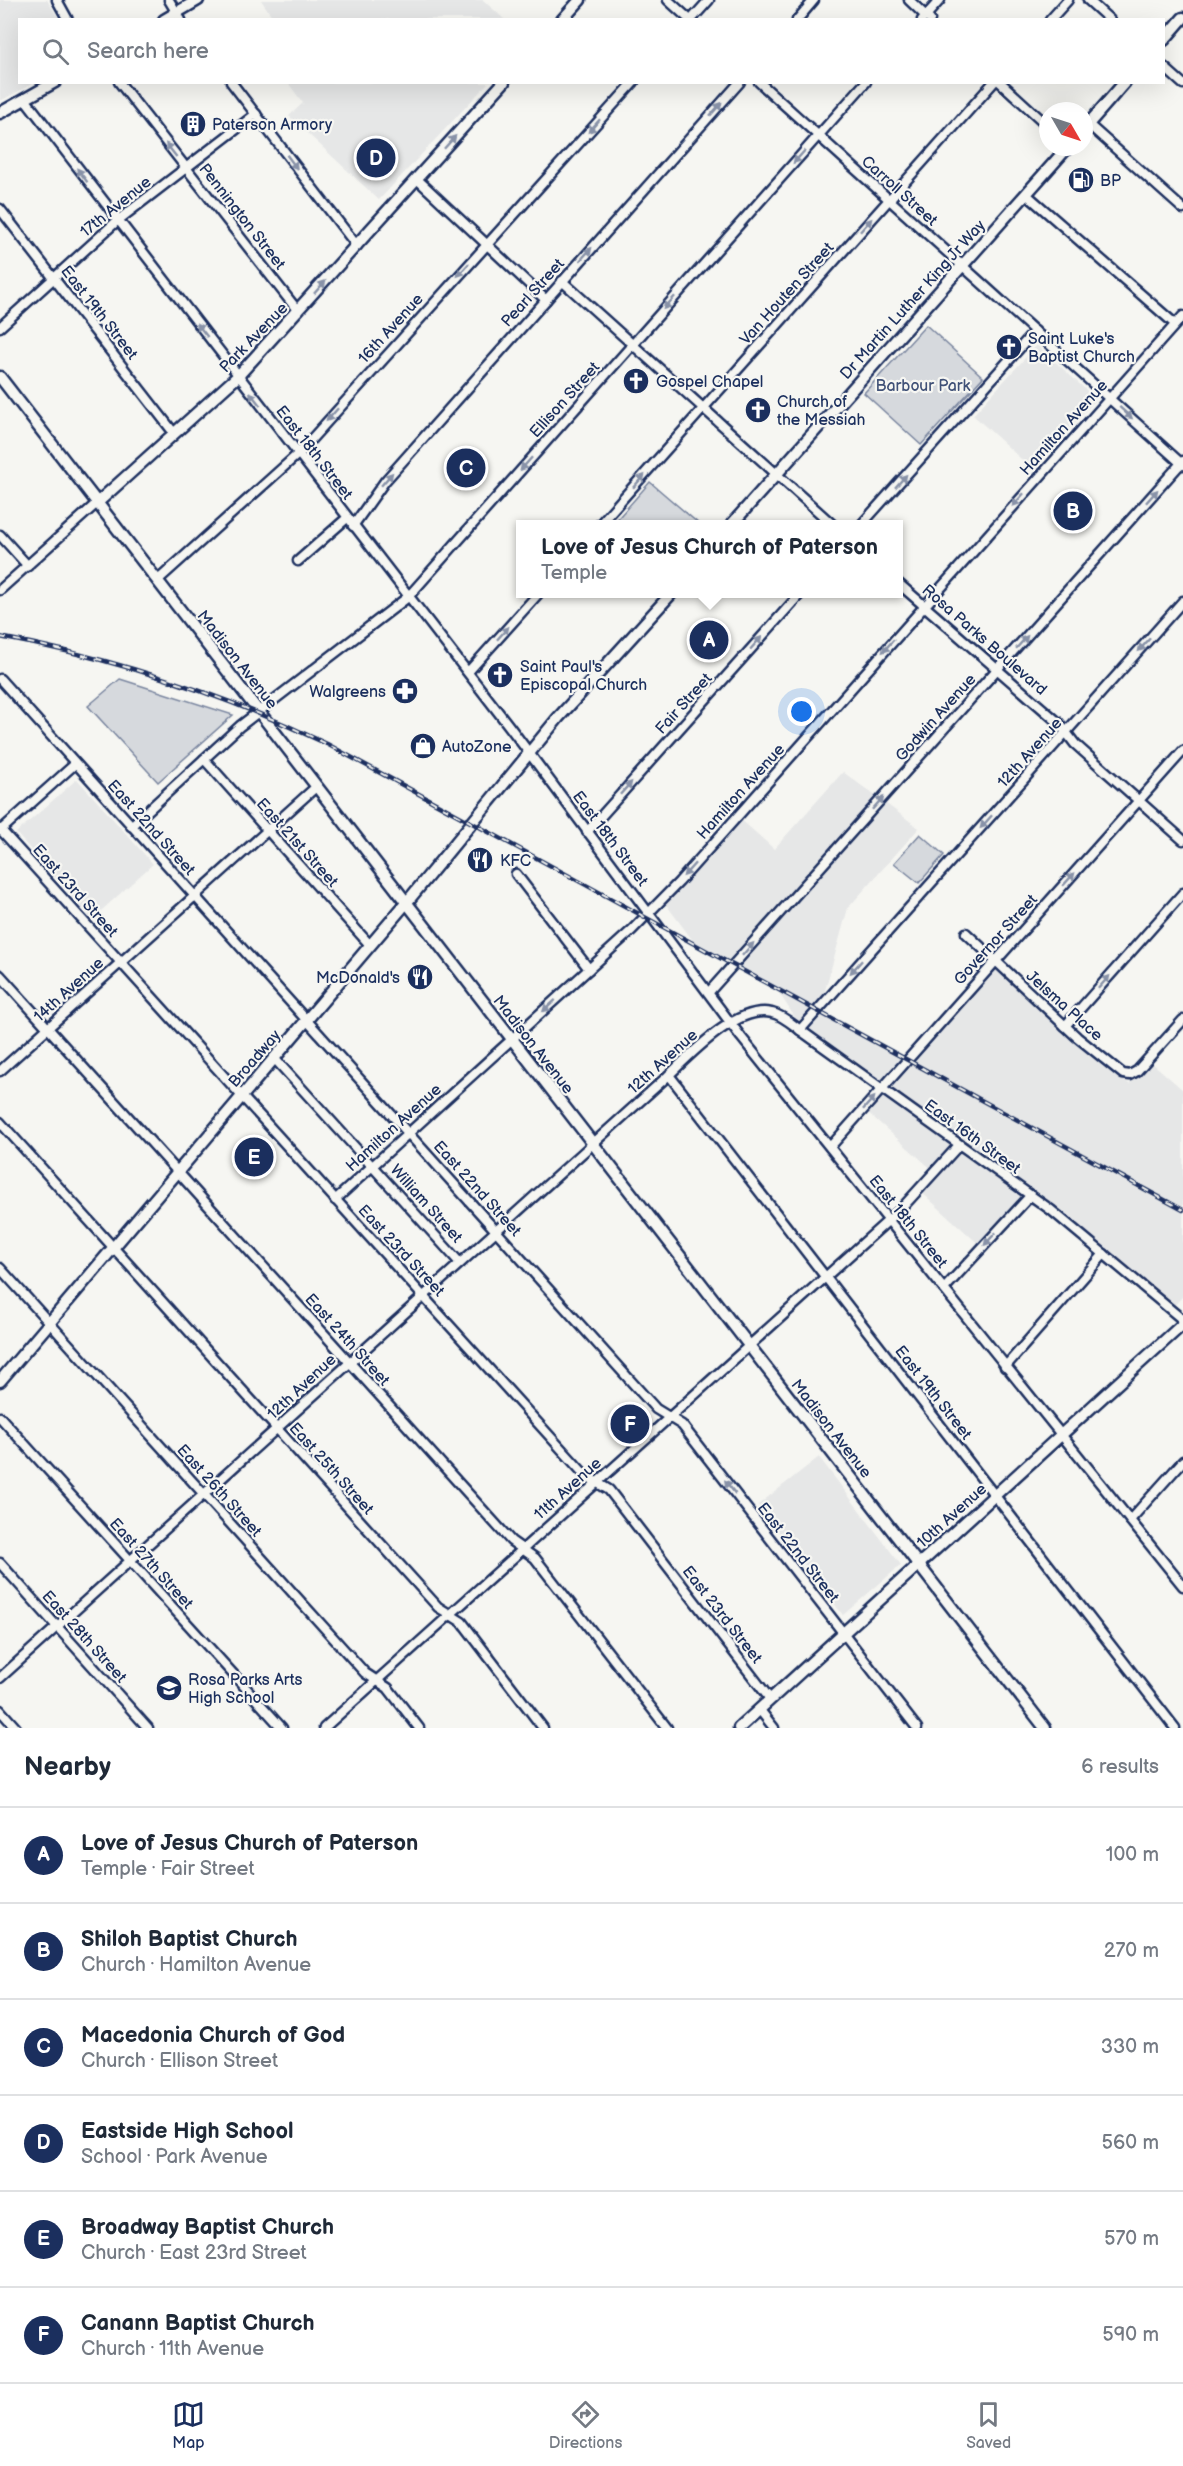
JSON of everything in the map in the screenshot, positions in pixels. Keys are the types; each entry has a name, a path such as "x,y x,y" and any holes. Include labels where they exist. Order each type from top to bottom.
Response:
{"main road":[{"path":"179,16 198,0"},
{"path":"564,18 580,0"},
{"path":"1165,39 1183,18"},
{"path":"0,113 51,84"},
{"name":"Park Avenue","path":"97,503 237,376 502,84"},
{"path":"1093,119 1123,84"},
{"name":"Dr Martin Luther King Jr Way","path":"736,520 1060,156"},
{"name":"Madison Avenue","path":"0,377 1046,1728"},
{"path":"530,754 558,718 666,598"},
{"name":"Broadway","path":"0,1381 530,754"},
{"name":"10th Avenue","path":"739,1728 1183,1322"}],"street":[{"path":"57,0 67,18"},
{"path":"169,0 179,16"},
{"path":"668,0 689,18"},
{"path":"693,18 709,0"},
{"path":"798,18 814,0"},
{"path":"909,0 926,18 940,0"},
{"path":"1052,18 1068,0"},
{"path":"1088,0 1108,18"},
{"path":"1165,68 1183,84"},
{"name":"Pennington Street","path":"121,84 298,311"},
{"path":"232,84 357,246"},
{"name":"16th Avenue","path":"157,581 298,454 632,84"},
{"name":"Pearl Street","path":"353,526 385,481 738,84"},
{"name":"Carroll Street","path":"761,84 1182,463"},
{"name":"Ellison Street","path":"131,826 260,711 408,597 864,84"},
{"name":"Van Houten Street","path":"604,520 992,84"},
{"path":"1002,84 1039,118"},
{"name":"East 18th Street","path":"25,99 117,221 468,672 731,1023 1183,1586"},
{"name":"17th Avenue","path":"0,327 117,221 255,114"},
{"path":"1093,133 1183,209"},
{"path":"417,179 546,300"},
{"path":"1026,194 1175,324"},
{"name":"East 19th Street","path":"0,209 174,434"},
{"path":"562,281 827,520"},
{"name":"Hamilton Avenue","path":"335,1200 649,913 1183,315"},
{"path":"866,520 1035,331"},
{"name":"Godwin Avenue","path":"709,992 1182,463"},
{"name":"Park Avenue","path":"0,590 97,503"},
{"path":"298,561 347,518"},
{"path":"0,535 28,566"},
{"name":"Rosa Parks Boulevard","path":"903,587 1059,723 1075,744 1183,840"},
{"path":"468,672 534,598"},
{"name":"Fair Street","path":"588,832 796,598"},
{"name":"12th Avenue","path":"800,1030 1183,601"},
{"name":"East 22nd Street","path":"0,679 656,1409 682,1425 917,1728"},
{"name":"Governor Street","path":"830,1147 1183,751"},
{"name":"East 21st Street","path":"204,759 370,945"},
{"path":"0,830 75,764"},
{"name":"14th Avenue","path":"0,1071 317,786"},
{"name":"East 23rd Street","path":"0,830 585,1475 609,1490 770,1700"},
{"path":"516,874 589,969"},
{"path":"1065,1026 1183,893"},
{"name":"Jelsma Place","path":"966,933 1065,1026 1123,1074 1134,1074 1183,1020"},
{"name":"East 24th Street","path":"0,975 510,1541 535,1558 667,1728"},
{"name":"East 16th Street","path":"731,1023 766,1012 782,1017 1051,1210 1183,1322"},
{"name":"12th Avenue","path":"0,1678 592,1143 719,1030 731,1023"},
{"name":"William Street","path":"274,1058 460,1263"},
{"name":"East 19th Street","path":"669,1075 1175,1728"},
{"name":"East 25th Street","path":"0,1122 438,1607 462,1622 543,1728"},
{"name":"11th Avenue","path":"324,1728 900,1210 959,1145"},
{"path":"944,1289 1030,1196"},
{"path":"1005,1367 1104,1254"},
{"name":"East 26th Street","path":"0,1268 365,1673 388,1688 419,1728"},
{"name":"East 27th Street","path":"0,1417 282,1728"},
{"path":"1130,1520 1183,1461"},
{"name":"East 28th Street","path":"0,1563 148,1728"},
{"path":"759,1709 774,1728"},
{"path":"0,1710 16,1728"}],"shaded area":[{"path":"0,0 47,0 58,18 18,18 18,84 32,84 0,101"},
{"path":"261,0 483,0 503,18 273,18"},
{"path":"289,84 487,84 379,200 289,116 303,103"},
{"path":"1037,345 1096,399 1032,469 973,415"},
{"path":"843,772 919,828 848,908 819,1012 907,1061 997,961 1129,1084 1150,1061 1183,1090 1183,1296 1169,1311 1029,1197 983,1248 919,1190 935,1172 865,1110 881,1091 803,1030 776,988 697,946 662,899 738,817 774,849"},
{"path":"77,779 153,864 92,919 16,833"},
{"path":"819,1457 901,1565 843,1615 758,1505"}],"green space":[{"name":"Barbour Park","path":"926,325 983,377 921,445 864,393"},
{"path":"650,482 694,520 617,520"},
{"path":"120,679 233,715 158,782 88,706"},
{"path":"920,834 944,855 919,883 894,863"}],"railway":[{"path":"0,637 84,656 167,680 248,709 327,744 1183,1210"}],"place":[{"name":"Paterson Armory","path":"193,124"},
{"name":"Eastside High School","path":"376,158"},
{"name":"BP","path":"1081,180"},
{"name":"Saint Luke's Baptist Church","path":"1009,347"},
{"name":"Gospel Chapel","path":"636,381"},
{"name":"Church of the Messiah","path":"758,410"},
{"name":"Macedonia Church of God","path":"466,468"},
{"name":"Shiloh Baptist Church","path":"1073,511"},
{"name":"Love of Jesus Church of Paterson","path":"709,640"},
{"name":"Saint Paul's Episcopal Church","path":"500,675"},
{"name":"Walgreens","path":"405,691"},
{"name":"AutoZone","path":"423,746"},
{"name":"KFC","path":"480,860"},
{"name":"McDonald's","path":"420,977"},
{"name":"Broadway Baptist Church","path":"254,1157"},
{"name":"Canann Baptist Church","path":"630,1424"},
{"name":"Rosa Parks Arts High School","path":"169,1688"}]}
